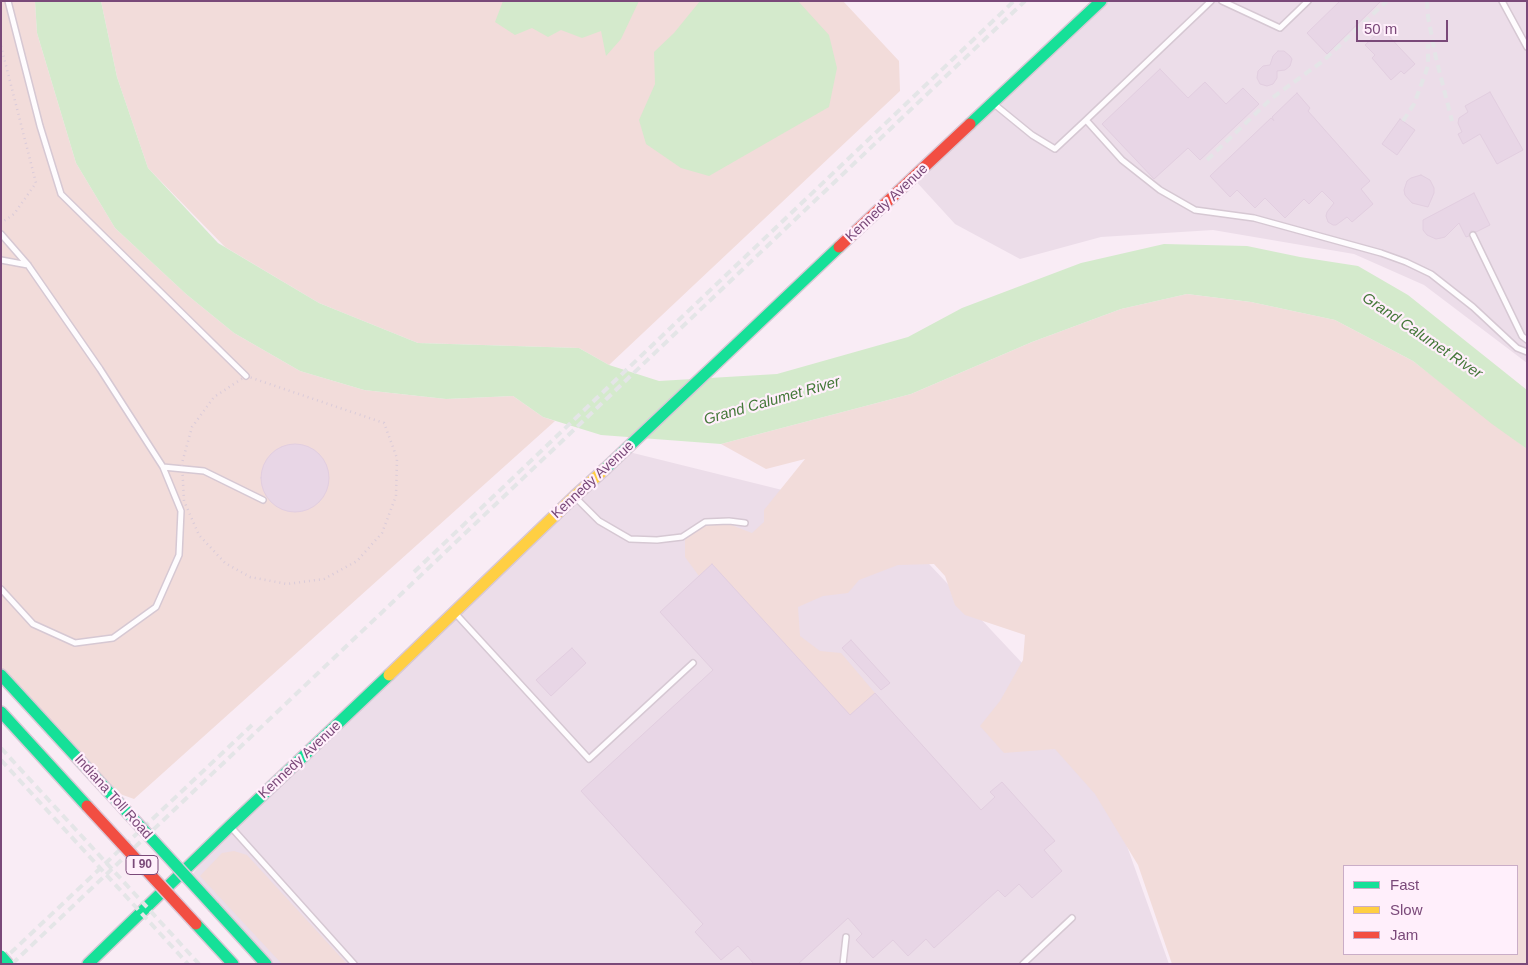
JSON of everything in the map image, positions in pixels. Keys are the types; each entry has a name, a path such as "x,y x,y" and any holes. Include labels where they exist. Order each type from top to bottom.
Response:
{"main road":[{"name":"Kennedy Avenue","path":"88,964 575,496 1101,1"},
{"name":"Indiana Toll Road","path":"1,675 266,964"},
{"name":"Indiana Toll Road","path":"1,712 233,964"},
{"path":"1,956 8,964"}],"lane":[{"path":"8,1 40,126 61,194 246,376"},
{"path":"993,104 1032,135 1055,149 1211,1"},
{"path":"1222,1 1280,28 1308,1"},
{"path":"1502,1 1527,47"},
{"path":"1086,120 1122,160 1160,190 1195,210 1254,218 1406,262 1431,274 1473,307 1517,348 1527,352"},
{"path":"1,234 28,265 100,369 162,467 181,511 179,555 156,607 113,638 75,643 33,624 1,589"},
{"path":"1473,235 1522,336 1527,340"},
{"path":"1,260 28,265"},
{"path":"162,467 204,471 263,500"},
{"path":"575,496 600,520 630,539 657,540 682,537 705,522 729,521 745,523"},
{"path":"455,613 589,759 692,663"},
{"path":"230,826 354,964"},
{"path":"1023,964 1072,918"},
{"path":"843,964 846,937"}],"path":[{"path":"1,46 36,183 14,214 1,223"},
{"path":"246,376 384,422 396,458 396,496 382,532 357,561 324,579 287,584 250,576 225,563 199,535 184,501 182,463 192,427 214,397 246,376"}],"shaded area":[{"path":"1,1 35,1 37,33 76,163 115,228 186,294 234,333 300,371 364,390 446,399 513,396 543,417 555,421 134,799 106,789 1,675"},
{"path":"101,1 843,1 899,61 900,91 609,365 579,348 418,343 319,303 225,247 148,168 117,77"},
{"path":"1099,1 1527,1 1527,363 1424,285 1354,254 1213,230 1101,237 1020,259 955,224 912,177"},
{"path":"1187,294 1251,302 1335,320 1413,361 1527,449 1527,964 1172,964 1138,865 1095,794 1055,749 1004,753 980,726 1000,701 1023,660 1025,635 965,615 955,605 945,576 934,564 898,565 859,580 848,593 823,596 798,607 800,636 820,651 841,653 875,693 850,715 712,564 699,576 685,557 685,535 701,524 726,523 752,533 764,522 764,510 805,459 766,469 721,444 911,394 1032,342 1121,309"},
{"path":"625,451 883,515 1086,731 1169,964 266,964 191,876 230,826"},
{"path":"234,851 247,855 347,964 282,964 200,876 222,853"}],"water":[{"name":"Grand Calumet River","path":"35,1 101,1 117,77 148,168 218,243 319,303 418,343 579,348 609,365 659,381 777,374 908,337 962,308 1081,263 1164,244 1247,246 1358,266 1408,295 1527,390 1527,449 1492,424 1413,361 1335,320 1251,302 1187,294 1121,309 1032,342 911,394 721,444 601,435 543,417 513,396 446,399 364,390 300,371 234,333 186,294 115,228 76,163 37,33"},
{"path":"503,1 639,1 621,39 606,56 601,31 582,38 561,30 548,37 532,28 515,35 495,22"},
{"path":"700,1 798,1 829,35 837,68 829,107 709,176 681,168 646,144 639,120 655,84 654,52 674,33"}],"building":[{"path":"1340,1 1381,1 1327,54 1307,33"},
{"path":"1382,29 1415,64 1404,74 1401,71 1391,80 1372,58 1375,55 1365,45"},
{"path":"1278,51 1284,51 1290,56 1292,59 1290,66 1285,70 1277,71 1277,78 1273,84 1267,86 1260,84 1257,78 1258,71 1263,66 1270,65 1273,56"},
{"path":"1160,69 1188,98 1205,82 1226,104 1243,88 1259,104 1200,160 1188,148 1154,179 1102,124"},
{"path":"1490,92 1523,150 1497,164 1480,134 1463,144 1458,134 1462,132 1458,123 1459,118 1468,112 1465,106"},
{"path":"1297,93 1310,108 1308,111 1370,181 1361,189 1373,204 1352,222 1347,217 1336,225 1328,222 1327,212 1334,203 1322,191 1309,204 1304,199 1285,218 1265,198 1255,208 1237,190 1230,197 1210,176 1271,118 1274,121 1272,117"},
{"path":"1400,119 1415,130 1397,155 1382,144"},
{"path":"1421,175 1430,180 1434,188 1434,193 1428,207 1412,203 1405,195 1404,190 1407,181"},
{"path":"1474,193 1490,225 1476,232 1471,231 1469,236 1466,237 1459,223 1445,237 1436,239 1427,235 1423,230 1423,220"},
{"path":"295,444 308,447 319,454 326,465 329,478 326,491 319,502 308,509 295,512 282,509 271,502 264,491 261,478 264,465 271,454 282,447"},
{"path":"712,564 850,715 875,693 981,810 995,797 990,792 1002,782 1055,841 1044,850 1062,871 1032,898 1019,884 1005,897 998,890 934,948 926,939 908,956 893,940 873,958 856,940 862,934 848,918 798,964 754,964 738,946 721,960 695,932 703,924 581,791 713,670 660,612"},
{"path":"851,640 890,683 881,690 842,648"},
{"path":"572,648 586,663 551,696 536,680"}],"railway":[{"path":"414,572 1014,1"},
{"path":"12,964 1025,1"},
{"path":"1207,160 1272,98 1323,61 1387,1"},
{"path":"1427,1 1428,17 1436,58 1452,121"},
{"path":"1403,121 1414,104 1428,66 1428,44"},
{"path":"1,962 252,725"},
{"path":"1,748 199,964"},
{"path":"1,760 188,964"}],"traffic: fast":[{"path":"970,124 1101,1"},
{"path":"605,469 839,247"},
{"path":"1,675 106,789"},
{"path":"88,964 389,675"},
{"path":"1,712 87,806"},
{"path":"106,789 214,907"},
{"path":"214,907 266,964"},
{"path":"196,924 233,964"},
{"path":"1,956 8,964"}],"traffic: slow":[{"path":"389,675 605,469"}],"traffic: jam":[{"path":"839,247 970,124"},
{"path":"87,806 196,924"}]}
